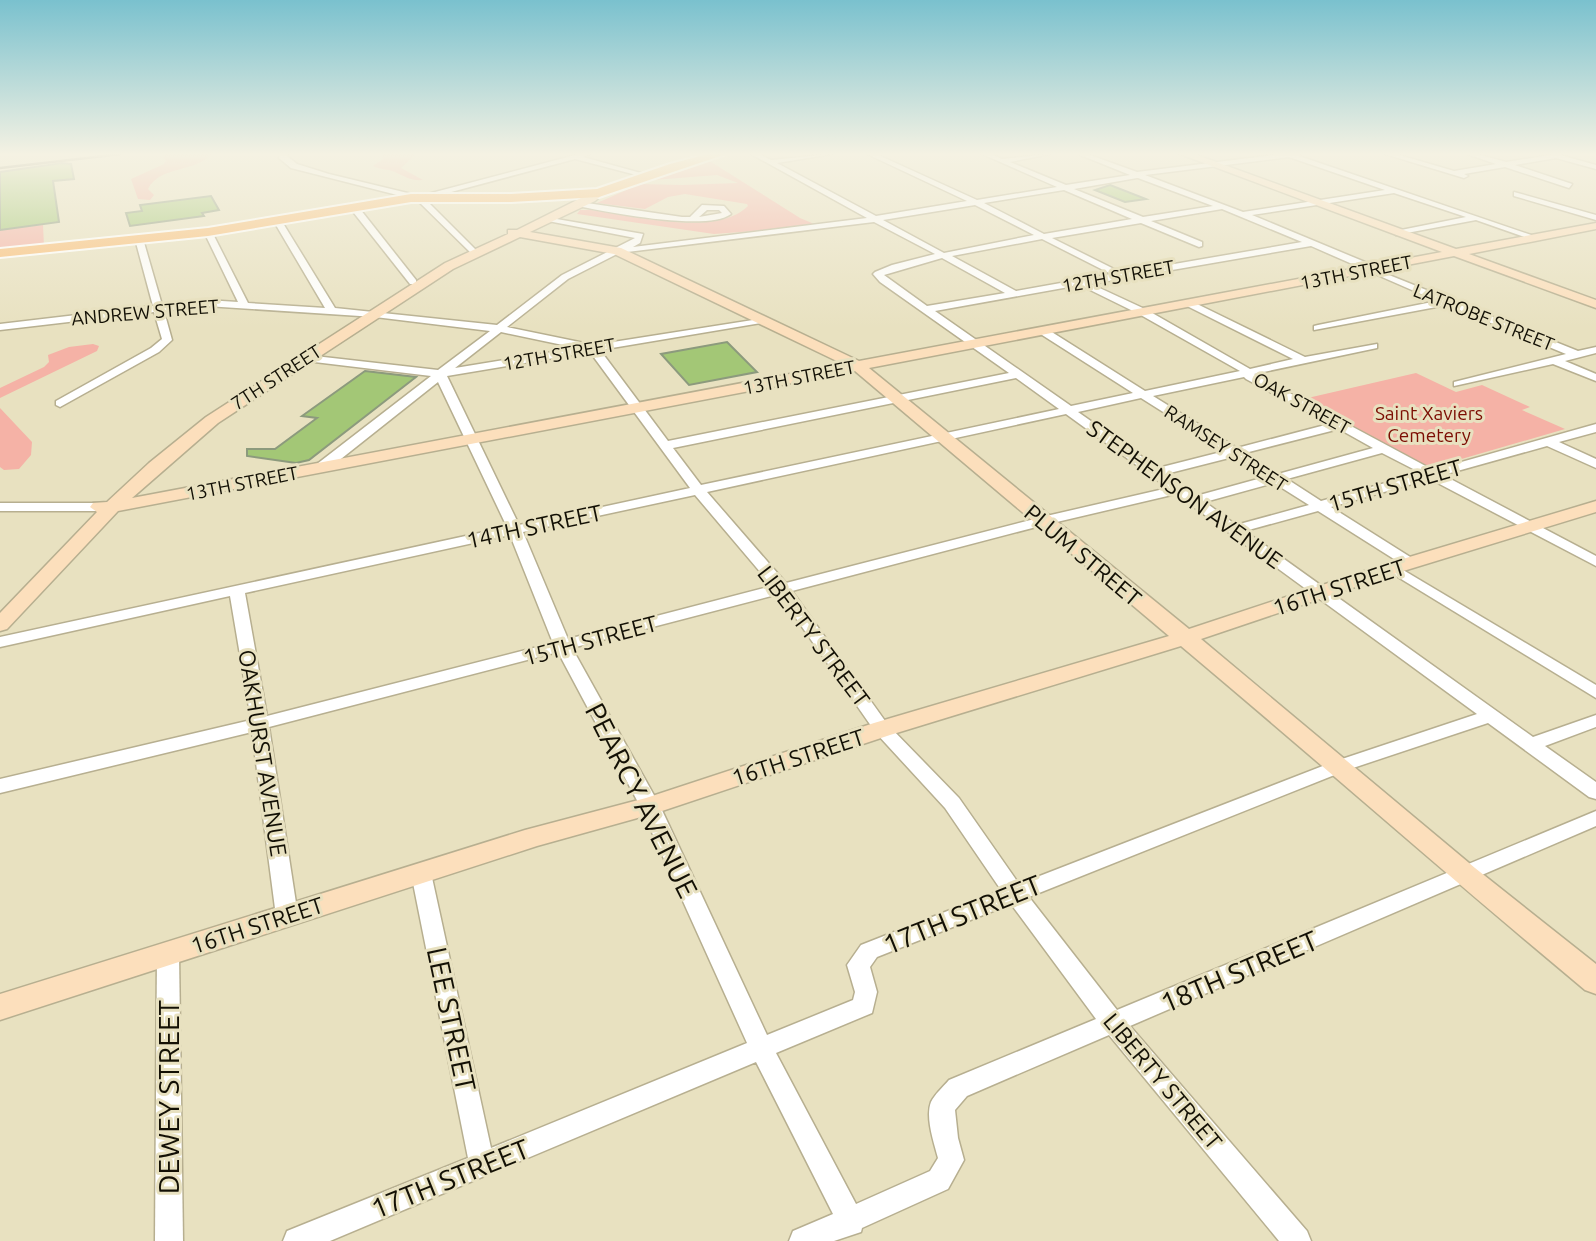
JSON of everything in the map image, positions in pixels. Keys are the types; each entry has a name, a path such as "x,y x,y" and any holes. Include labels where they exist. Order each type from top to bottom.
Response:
{"main road":[{"path":"0,253 208,232 320,212"}],"street":[{"path":"358,212 413,282"},
{"path":"433,212 472,252"},
{"name":"7TH STREET","path":"0,625 105,507 179,444 413,282 557,212"},
{"name":"7TH STREET","path":"515,232 563,212"},
{"path":"639,212 692,219"},
{"path":"866,212 1015,294"},
{"path":"617,251 922,212"},
{"path":"995,212 1121,276"},
{"path":"1124,212 1199,244"},
{"path":"944,255 1193,212"},
{"name":"LATROBE STREET","path":"1234,212 1578,355"},
{"path":"1242,215 1261,212"},
{"path":"1341,212 1596,304"},
{"path":"1458,212 1536,238"},
{"path":"1560,212 1595,225"},
{"path":"1399,233 1477,218"},
{"path":"322,467 565,277 637,241 640,236 548,219"},
{"path":"276,220 332,311 500,329 593,348"},
{"name":"13TH STREET","path":"0,507 105,507 1190,304 1595,225"},
{"path":"208,232 244,305"},
{"name":"PLUM STREET","path":"515,232 617,251 858,366 1042,522 1339,766 1465,876 1596,981"},
{"path":"60,403 164,344 167,336 139,239"},
{"name":"12TH STREET","path":"926,309 1311,243"},
{"name":"7TH STREET","path":"0,610 162,448 197,421 472,252"},
{"name":"STEPHENSON AVENUE","path":"944,255 882,269 878,274 1596,792"},
{"name":"OAK STREET","path":"1083,283 1143,312 1250,377 1596,562"},
{"path":"1318,328 1448,302"},
{"name":"ANDREW STREET","path":"0,327 206,303 332,311"},
{"path":"1190,304 1305,361"},
{"name":"12TH STREET","path":"440,374 761,320"},
{"name":"RAMSEY STREET","path":"1043,331 1319,506 1401,566 1596,693"},
{"name":"14TH STREET","path":"0,642 1373,346"},
{"name":"LIBERTY STREET","path":"593,348 698,490 782,588 882,729 952,803 1014,893 1114,1024 1297,1241"},
{"path":"1458,384 1596,351"},
{"path":"306,358 440,374"},
{"name":"LATROBE STREET","path":"1553,360 1596,378"},
{"name":"PEARCY AVENUE","path":"440,374 515,530 563,647 650,806 762,1050 851,1222"},
{"path":"667,445 1019,374"},
{"path":"1155,473 1341,425"},
{"name":"15TH STREET","path":"1234,530 1596,429"},
{"path":"1549,442 1596,464"},
{"path":"1194,501 1382,449"},
{"name":"15TH STREET","path":"0,786 260,724 782,588 1178,490"},
{"name":"16TH STREET","path":"0,1007 534,837 650,806 882,729 1184,638 1401,566 1596,506"},
{"name":"OAKHURST AVENUE","path":"237,591 260,724 287,916"},
{"name":"17TH STREET","path":"297,1241 864,1006 866,992 858,965 869,951 1339,766 1490,716"},
{"path":"1530,745 1596,721"},
{"name":"18TH STREET","path":"803,1241 851,1222 939,1180 951,1160 945,1138 942,1106 958,1088 1465,876 1596,818"},
{"name":"LEE STREET","path":"421,873 482,1165"},
{"name":"DEWEY STREET","path":"168,954 169,1241"}],"green space":[{"path":"604,212 695,223 734,216 740,212 790,212 819,226 714,234 577,214"},
{"path":"43,225 44,246 0,250 0,230"},
{"path":"93,344 99,346 97,351 0,398 0,388 44,367 49,362 48,355 69,347"},
{"name":"Saint Xaviers Cemetery","path":"1416,373 1456,392 1482,385 1530,407 1522,410 1565,429 1427,469 1299,400"},
{"path":"0,408 32,442 31,455 19,469 4,470 0,467"}],"building":[{"path":"0,212 58,212 59,222 0,230"},
{"path":"208,212 202,213 204,216 130,226 126,213"},
{"path":"727,342 757,372 689,385 661,354"},
{"path":"365,371 416,377 309,460 296,463 247,456 247,449 275,449 317,418 302,416"}]}
